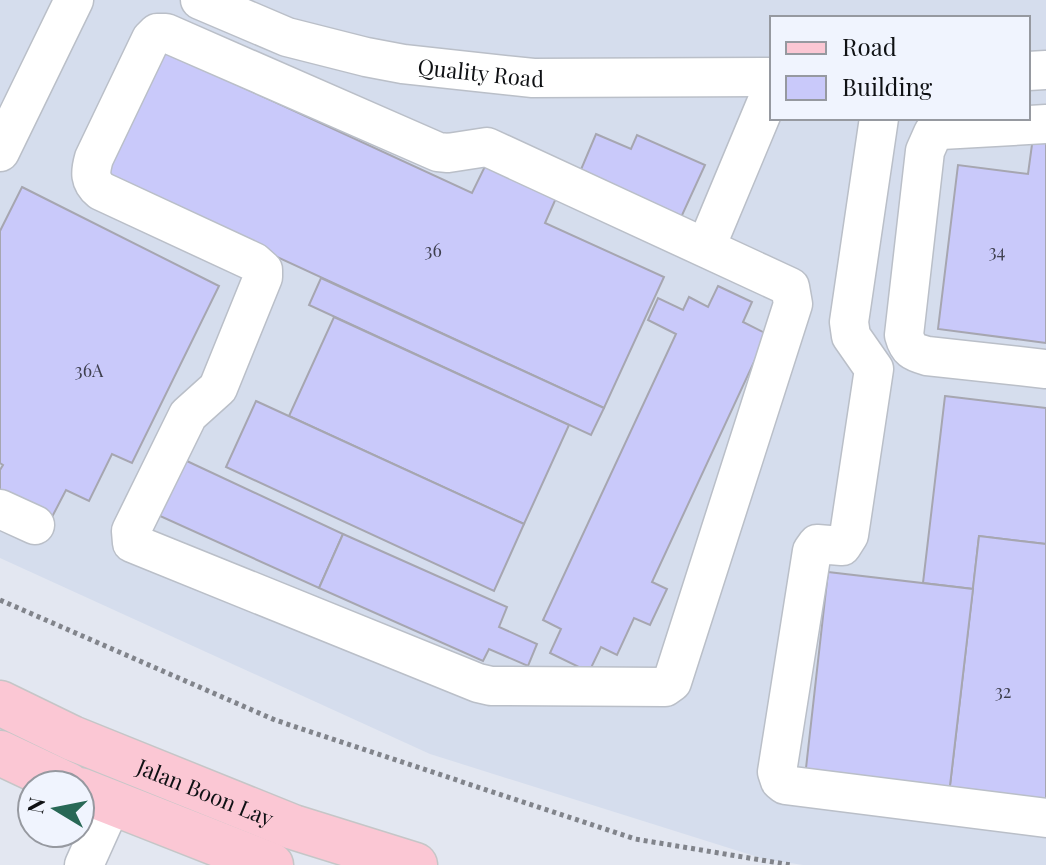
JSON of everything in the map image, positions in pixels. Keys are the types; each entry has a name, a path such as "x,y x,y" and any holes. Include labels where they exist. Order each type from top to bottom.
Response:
{"main road":[{"name":"Jalan Boon Lay","path":"0,703 72,738 293,827 415,865"},
{"path":"0,753 34,769"},
{"name":"Jalan Boon Lay","path":"96,797 271,865"}],"street":[{"path":"0,152 74,0"},
{"name":"Quality Road","path":"200,0 287,37 366,57 445,70 533,78 770,77"},
{"path":"157,33 166,33 438,152 487,147 706,247 783,282 790,287 793,304 677,671 672,682 665,687 491,686 478,683 132,543 131,531 188,415 218,388 263,277 263,270 254,262 94,185 91,178 94,158 151,39 157,33"},
{"path":"706,247 770,94"},
{"path":"879,120 849,322 851,336 874,369 846,542 838,547 817,544 812,551 779,763 780,781 785,785 1046,818"},
{"path":"1046,124 933,133 925,151 904,335 913,352 1046,369"},
{"path":"874,369 1046,389"},
{"path":"0,509 35,525"}],"path":[{"path":"0,600 275,720 563,817 635,839 791,865"}],"shaded area":[{"path":"0,0 1046,0 1046,865 803,865 764,859 430,754 0,558"}],"building":[{"path":"162,50 472,193 491,154 561,187 545,223 664,277 604,408 104,177"},
{"path":"1034,130 1046,132 1046,343 938,329 958,165 1028,174"},
{"path":"596,134 631,149 637,135 705,165 678,224 577,179"},
{"path":"22,187 219,286 132,463 112,454 89,501 66,490 52,517 0,491 0,470 3,465 0,463 0,231"},
{"path":"321,278 604,408 591,435 309,305"},
{"path":"718,286 752,302 743,322 767,334 652,582 667,589 650,625 634,618 617,655 601,647 589,672 550,653 561,629 543,620 676,334 648,320 658,298 683,310 689,297 708,307"},
{"path":"334,317 569,425 524,524 289,416"},
{"path":"945,396 1046,408 1046,544 979,536 973,589 923,583"},
{"path":"256,401 524,524 494,591 226,467"},
{"path":"174,455 343,534 319,588 149,511"},
{"path":"343,534 507,607 499,627 537,644 528,666 489,649 483,661 319,588"},
{"path":"979,536 1046,544 1046,805 949,794"},
{"path":"828,572 973,589 949,794 805,777"}]}
